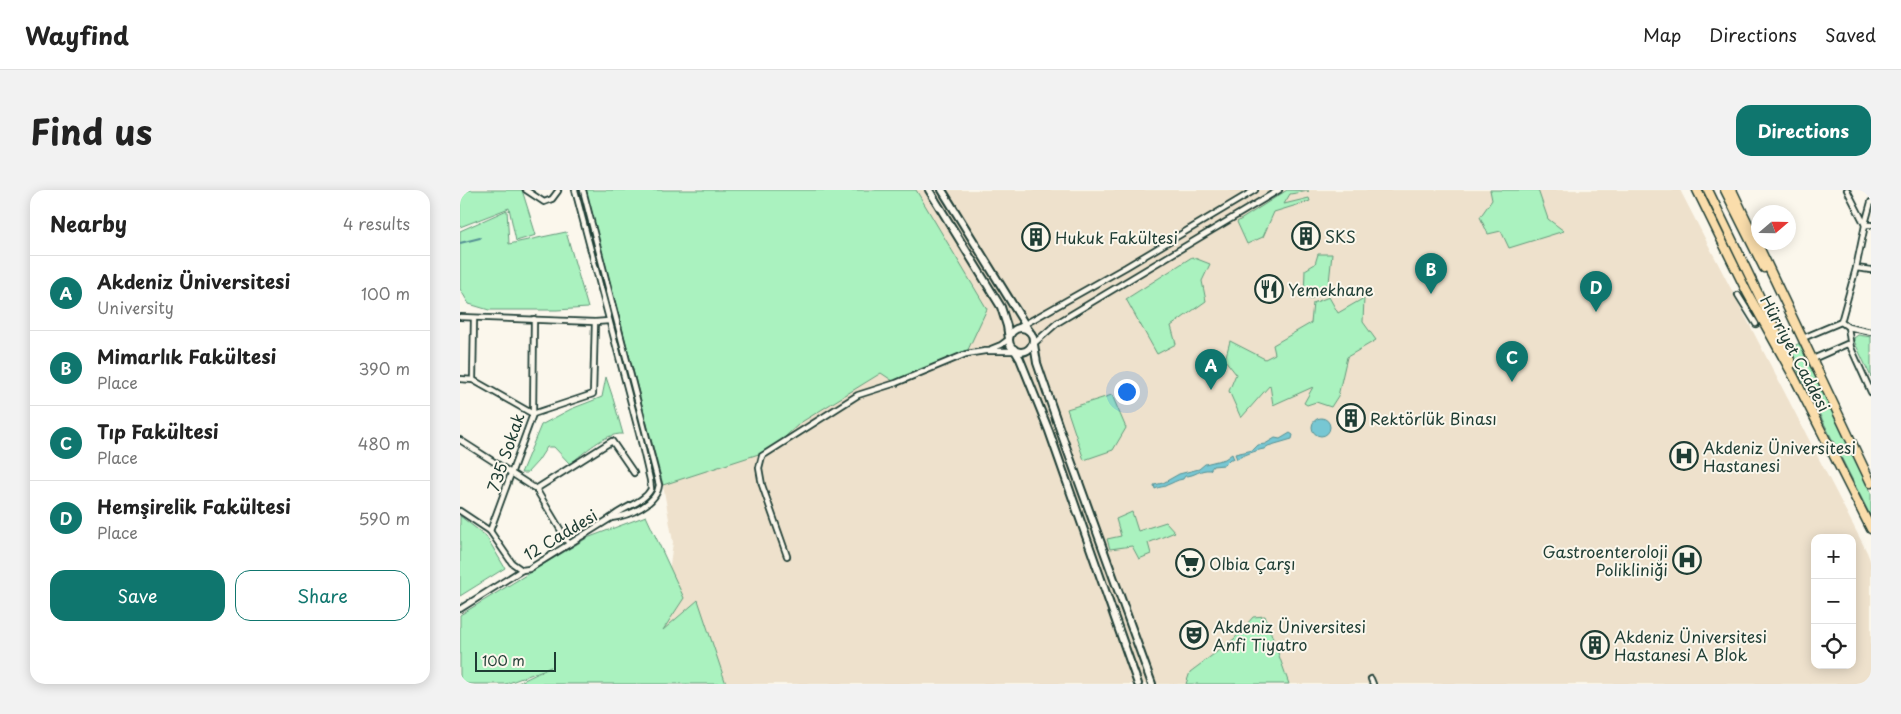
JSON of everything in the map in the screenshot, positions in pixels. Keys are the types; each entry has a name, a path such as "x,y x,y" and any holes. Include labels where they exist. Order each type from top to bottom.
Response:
{"highway":[{"name":"Hürriyet Caddesi","path":"1697,190 1747,292 1794,377 1871,529"},
{"path":"1708,190 1855,495"},
{"path":"1725,190 1869,480"},
{"name":"Hürriyet Caddesi","path":"1732,192 1869,480"}],"street":[{"path":"526,190 544,202 552,199 558,191"},
{"path":"575,190 651,485 647,494 611,518"},
{"path":"583,190 659,485 657,494 649,504 611,518"},
{"path":"929,190 1001,307 1008,326 1009,339 1049,431 1138,684"},
{"path":"942,190 1032,343 1060,430 1152,684"},
{"path":"985,351 1001,345 1009,339 1012,332 1024,328 1255,190"},
{"path":"787,556 762,484 759,468 762,456 858,395 896,383 966,354 985,351 1025,351 1057,323 1278,190"},
{"path":"1732,192 1741,190"},
{"path":"1847,190 1864,225"},
{"path":"1841,322 1871,202"},
{"path":"1864,225 1871,225"},
{"path":"1856,268 1871,270"},
{"path":"1738,295 1756,324"},
{"path":"460,317 609,321"},
{"path":"473,380 474,318"},
{"name":"735 Sokak","path":"490,530 533,414 534,319"},
{"path":"460,379 473,380 533,414 593,394 595,322"},
{"path":"1803,338 1841,322"},
{"path":"1841,322 1848,327 1871,332"},
{"path":"1848,327 1851,348 1871,392"},
{"path":"1813,359 1847,344 1851,348"},
{"path":"460,440 536,489 569,544"},
{"path":"536,489 612,441 634,473"},
{"path":"460,510 490,530"},
{"name":"12 Caddesi","path":"460,609 611,518"},
{"name":"12 Caddesi","path":"490,530 516,567 522,570"}],"shaded area":[{"path":"586,190 1680,190 1867,552 1871,563 1871,684 654,684 673,542 663,485"}],"green space":[{"path":"460,190 522,190 536,235 516,241 509,208 460,227"},
{"path":"586,190 916,190 987,309 966,354 896,383 881,373 800,423 771,450 663,485"},
{"path":"1287,190 1309,191 1290,194 1284,204 1309,198 1310,201 1274,212 1263,237 1247,244 1237,222"},
{"path":"1490,190 1538,190 1548,219 1564,231 1509,248 1501,231 1488,234 1480,217 1492,200"},
{"path":"507,210 509,244 566,232 588,308 489,310 469,304 460,289 460,231"},
{"path":"1318,254 1332,254 1328,292 1310,299 1304,296 1305,270 1315,264"},
{"path":"1192,257 1210,264 1202,281 1206,301 1171,326 1176,344 1157,354 1126,299"},
{"path":"1329,297 1338,313 1364,298 1363,322 1376,340 1347,357 1338,396 1331,407 1316,402 1307,405 1304,403 1313,387 1273,405 1270,385 1241,418 1229,391 1236,374 1225,360 1230,341 1265,359 1275,354 1273,345 1311,323 1313,303"},
{"path":"1858,335 1871,337 1871,377 1854,341 1854,338"},
{"path":"1800,343 1871,492 1871,517 1787,349"},
{"path":"606,377 623,434 602,440 570,464 554,447 547,447 527,473 521,473 541,425 571,409 602,397"},
{"path":"1112,395 1126,428 1113,450 1084,460 1067,409"},
{"path":"1132,512 1138,531 1166,522 1175,532 1148,543 1151,554 1139,559 1132,546 1110,549 1107,539 1121,536 1116,519"},
{"path":"460,516 486,536 505,568 460,596"},
{"path":"646,516 684,598 663,630 698,600 726,684 516,684 551,667 506,684 460,684 460,615 587,538"},
{"path":"1265,616 1289,684 1186,684 1190,672 1234,639 1253,617"}],"water":[{"path":"1321,418 1327,421 1330,427 1327,433 1321,436 1315,433 1312,427 1315,421"},
{"path":"1290,433 1293,435 1292,439 1268,446 1237,459 1235,454 1253,450 1258,445 1265,444 1275,438 1280,439"},
{"path":"1232,454 1234,459 1230,459 1224,465 1213,466 1210,470 1185,476 1183,479 1155,489 1154,485 1163,483 1179,474 1199,469 1205,464 1225,459"}],"waterway":[{"path":"460,243 480,238"}],"place":[{"name":"SKS","path":"1306,236"},
{"name":"Hukuk Fakültesi","path":"1036,237"},
{"name":"Yemekhane","path":"1269,289"},
{"name":"Mimarlık Fakültesi","path":"1431,294"},
{"name":"Hemşirelik Fakültesi","path":"1596,312"},
{"name":"Tıp Fakültesi","path":"1512,382"},
{"name":"Akdeniz Üniversitesi","path":"1211,390"},
{"name":"Rektörlük Binası","path":"1351,418"},
{"name":"Akdeniz Üniversitesi Hastanesi","path":"1684,456"},
{"name":"Gastroenteroloji Polikliniği","path":"1687,560"},
{"name":"Olbia Çarşı","path":"1190,563"},
{"name":"Akdeniz Üniversitesi Anfi Tiyatro","path":"1194,635"},
{"name":"Akdeniz Üniversitesi Hastanesi A Blok","path":"1595,645"}]}
